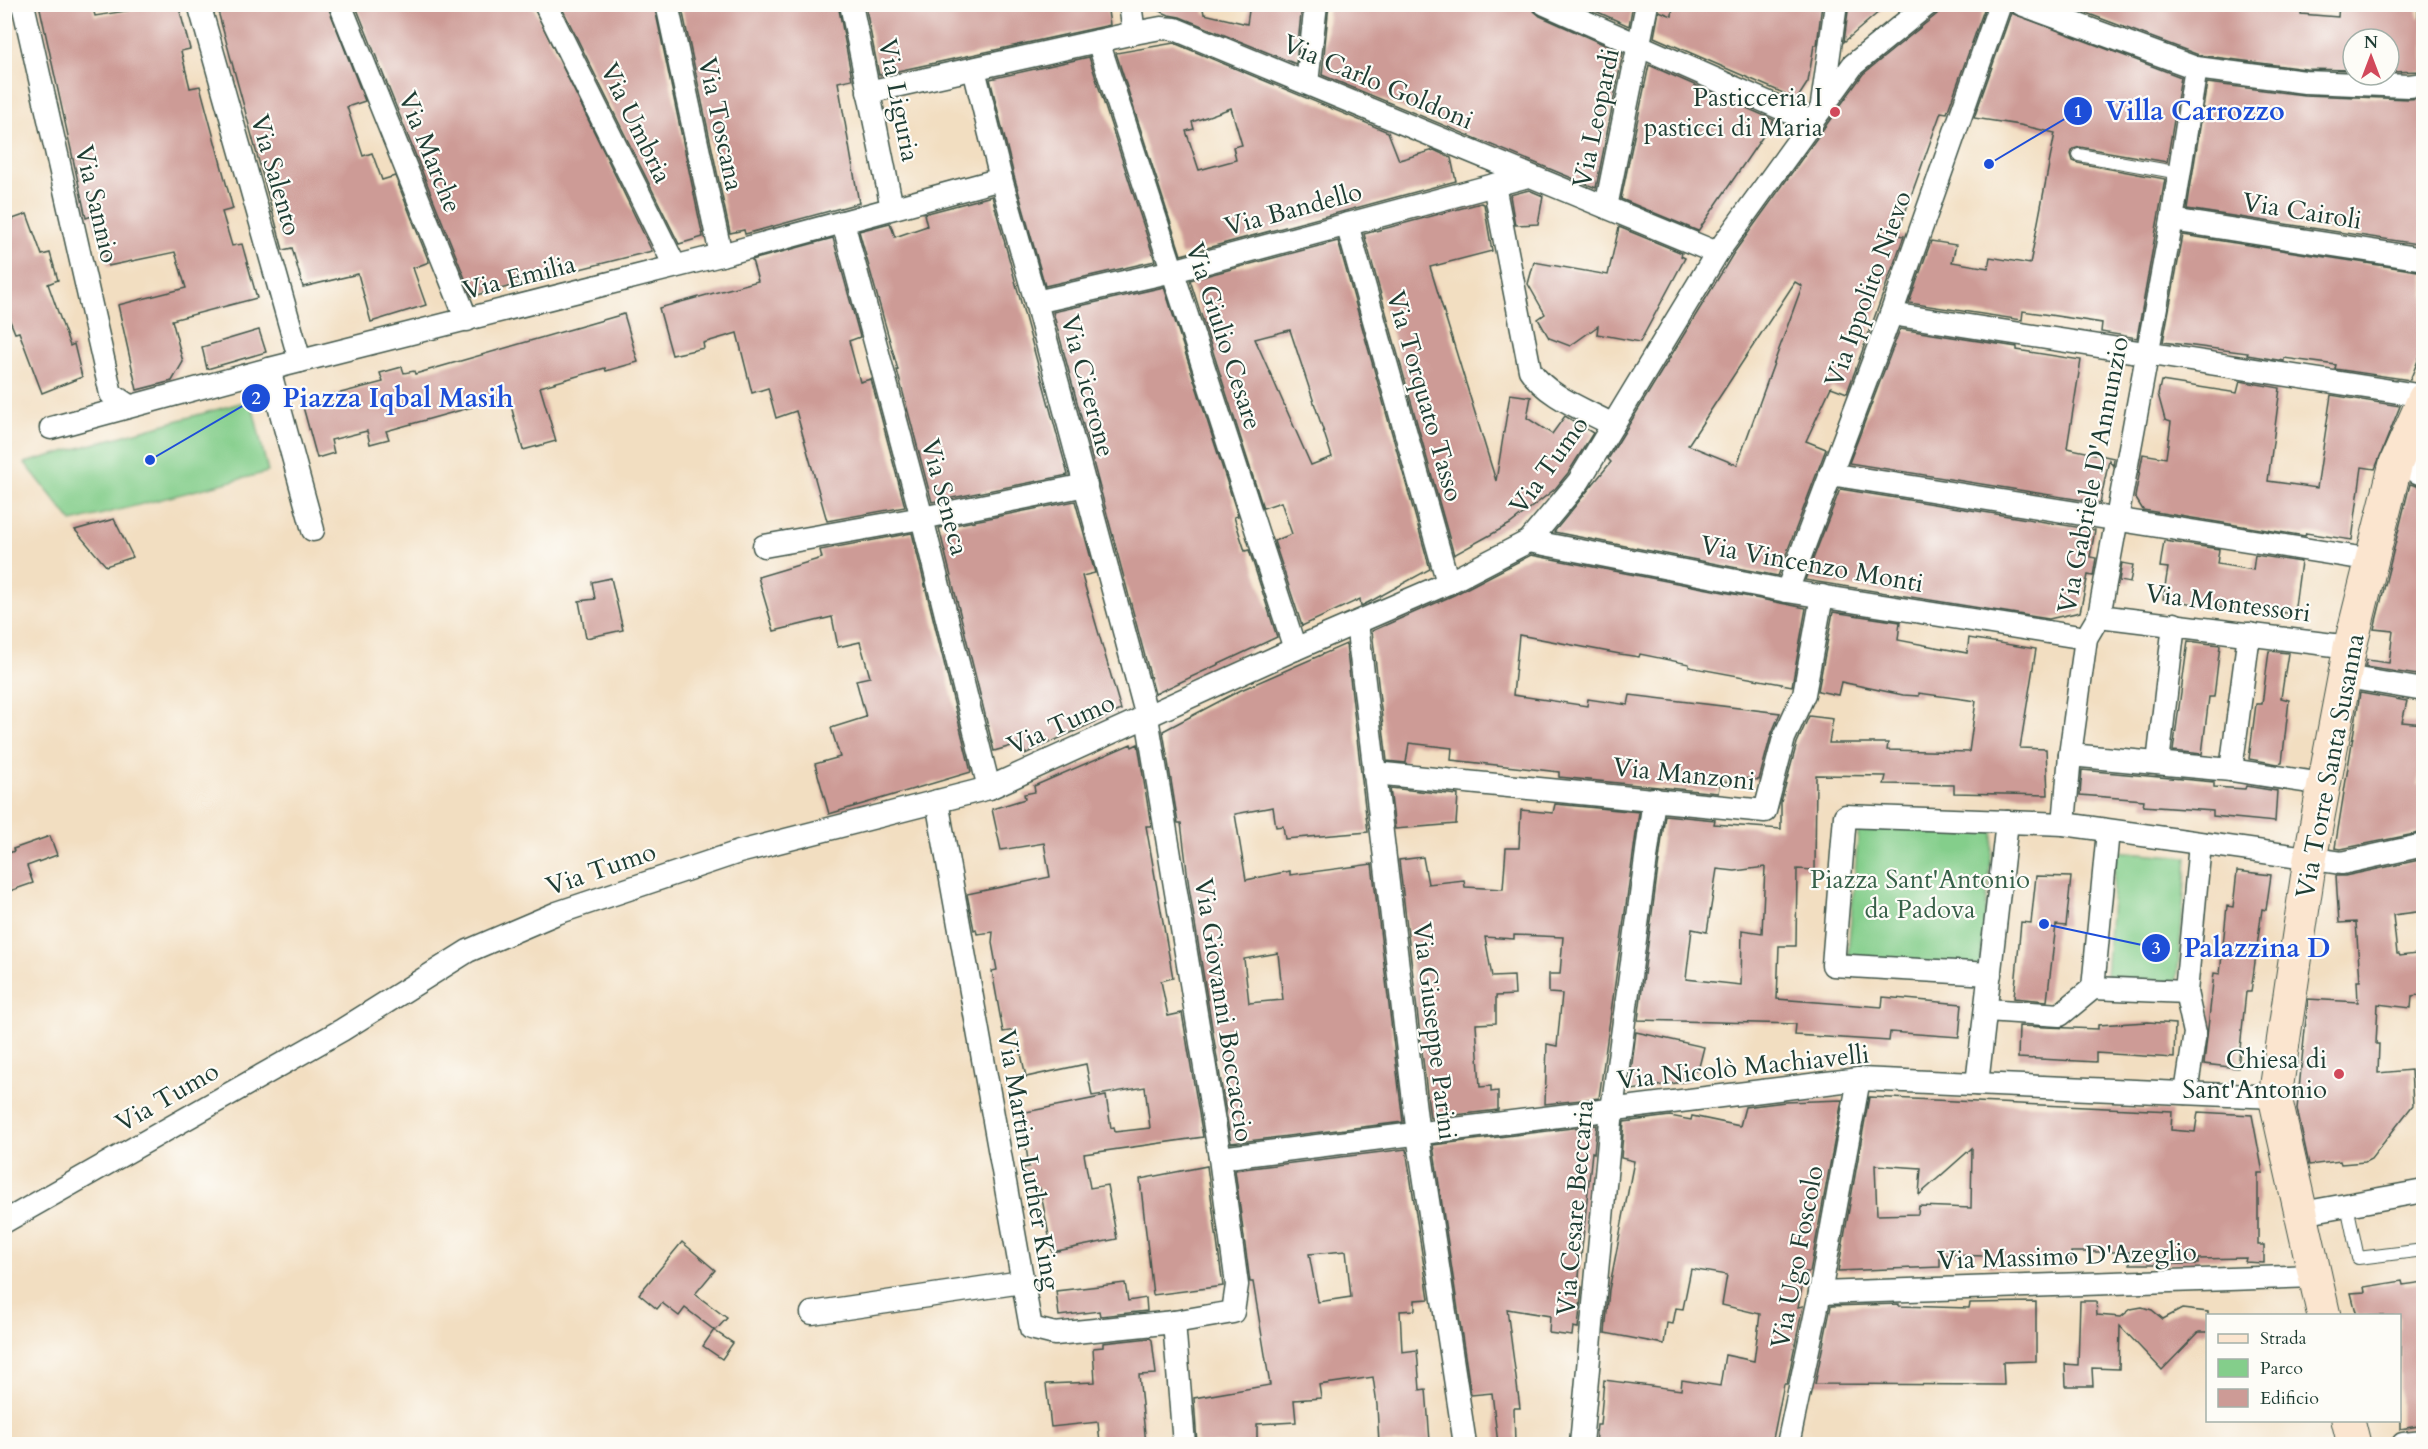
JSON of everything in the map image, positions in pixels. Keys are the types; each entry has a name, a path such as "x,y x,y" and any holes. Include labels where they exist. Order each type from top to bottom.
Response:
{"main road":[{"name":"Via Torre Santa Susanna","path":"2324,1314 2275,1097 2310,859 2348,662 2373,560 2410,469 2424,398"},
{"path":"2348,1422 2354,1444"}],"street":[{"name":"Via Sannio","path":"23,4 111,394 129,406"},
{"name":"Via Salento","path":"199,4 300,361"},
{"name":"Via Marche","path":"340,4 466,320"},
{"name":"Via Umbria","path":"545,4 675,266"},
{"name":"Via Toscana","path":"667,4 721,255"},
{"name":"Via Liguria","path":"851,4 892,208"},
{"path":"1130,4 1134,33"},
{"path":"1306,83 1316,4"},
{"path":"1545,4 1640,46 1817,115 1836,4"},
{"name":"Via Leopardi","path":"1606,207 1647,4"},
{"name":"Via Tumo","path":"4,1222 342,1030 468,951 556,913 739,852 989,788 1295,649 1448,583 1529,542 1579,481 1717,253 1852,65 1928,4"},
{"name":"Via Ippolito Nievo","path":"1787,591 1891,314 2000,4"},
{"path":"2021,4 2196,68 2305,82 2409,86 2424,84"},
{"name":"Via Carlo Goldoni","path":"868,92 1134,33 1161,28 1175,29 1717,253"},
{"name":"Via Giulio Cesare","path":"1098,41 1295,649"},
{"name":"Via Gabriele D'Annunzio","path":"2064,824 2070,755 2086,638 2099,616 2172,220 2196,68"},
{"name":"Via Cicerone","path":"974,69 1001,179 1086,485 1147,717"},
{"name":"Via Bandello","path":"1036,302 1173,271 1528,176"},
{"name":"Via Emilia","path":"51,428 269,369 721,255 1001,179"},
{"path":"1494,185 1530,370 1537,381 1555,393 1613,424"},
{"name":"Via Cairoli","path":"2172,220 2424,259"},
{"name":"Via Seneca","path":"843,222 922,518 989,788"},
{"name":"Via Torquato Tasso","path":"1347,224 1448,583"},
{"path":"1891,314 2424,398"},
{"path":"269,369 313,530"},
{"path":"1830,474 2373,560"},
{"path":"764,546 922,518 1086,485"},
{"name":"Via Vincenzo Monti","path":"1529,542 1787,591 2086,638"},
{"name":"Via Manzoni","path":"1374,773 1765,811 1784,738 1804,694 1822,596"},
{"name":"Via Montessori","path":"2099,616 2250,634 2348,662 2424,690"},
{"name":"Via Giuseppe Parini","path":"1357,623 1418,1135 1465,1444"},
{"path":"2158,763 2174,624"},
{"path":"2231,770 2250,634"},
{"name":"Via Giovanni Boccaccio","path":"1147,717 1220,1158 1237,1285 1233,1312"},
{"path":"2070,755 2231,770 2323,784"},
{"name":"Via Cesare Beccaria","path":"1581,1444 1612,1110 1654,799"},
{"name":"Via Martin Luther King","path":"937,801 1031,1328 1055,1334 1174,1322 1233,1312"},
{"path":"1990,974 1833,965 1845,816 2064,824 2342,863 2424,845"},
{"path":"1977,1084 2007,822"},
{"path":"2093,988 2108,831"},
{"path":"2186,1093 2195,1032 2186,992 2200,844"},
{"path":"1987,1010 2060,1015 2093,988 2186,992"},
{"name":"Via Nicolò Machiavelli","path":"1220,1158 1859,1079 2275,1097"},
{"name":"Via Ugo Foscolo","path":"1788,1444 1820,1293 1859,1079"},
{"path":"2302,1213 2424,1191"},
{"name":"Via Massimo D'Azeglio","path":"1820,1293 2315,1276"},
{"path":"812,1313 1022,1282"},
{"path":"1174,1322 1184,1444"},
{"path":"2403,1444 2424,1442"}],"lane":[{"path":"2079,155 2180,173"},
{"path":"2347,1205 2358,1258 2424,1250"}],"green space":[{"path":"251,400 268,472 72,522 25,463"},
{"name":"Piazza Sant'Antonio da Padova","path":"1859,825 1994,828 1980,967 1848,955"},
{"path":"2116,851 2187,857 2177,982 2106,976"}],"building":[{"path":"39,4 92,4 95,16 138,9 137,4 178,4 190,49 181,51 190,88 200,86 233,209 222,212 232,246 242,244 257,298 172,320 183,362 172,381 137,390 118,305 186,288 175,252 108,266 102,232 96,234 92,216 86,218"},
{"path":"216,4 327,4 365,101 347,107 363,156 372,153 382,180 395,176 429,262 413,268 426,305 371,322 358,274 303,287 292,248 283,250"},
{"path":"355,4 532,4 652,251 472,296"},
{"path":"560,4 654,4 703,237 679,244"},
{"path":"681,4 838,4 852,79 838,82 859,203 745,234 744,230 730,233"},
{"path":"865,4 1107,4 1110,25 879,75"},
{"path":"1202,4 1204,14 1247,24 1250,4 1302,4 1296,64 1145,5"},
{"path":"1329,4 1532,4 1534,11 1540,16 1623,53 1596,188 1322,75"},
{"path":"1580,4 1633,4 1629,26"},
{"path":"1673,4 1822,4 1817,45 1814,45 1808,82 1797,99 1654,37 1659,11 1672,16"},
{"path":"1849,4 1888,4 1844,42"},
{"path":"1941,4 1986,4 1947,113 1941,112 1897,235 1904,236 1847,393 1831,387 1806,441 1826,449 1778,576 1554,532 1611,462 1608,459 1733,254 1863,74 1937,14","holes":["1795,282 1802,286 1737,465 1688,445"]},
{"path":"2062,4 2302,4 2301,14 2338,17 2339,4 2418,4 2418,17 2424,17 2424,71 2401,72 2401,27 2341,27 2341,70 2306,69 2199,55"},
{"path":"2011,13 2181,77 2167,162 2080,147 2073,149 2071,154 2073,161 2078,163 2165,179 2137,338 2101,332 2102,323 2023,311 2022,320 1909,303 1931,241 1956,245 1952,262 1988,268 1990,257 2030,264 2055,133 1974,118"},
{"path":"1174,43 1388,132 1399,160 1434,150 1451,158 1456,181 1181,255 1116,53","holes":["1231,108 1242,145 1233,147 1236,160 1199,170 1186,131 1194,129 1192,122"]},
{"path":"1089,57 1155,261 1045,286 990,79"},
{"path":"1649,65 1774,120 1698,231 1621,199"},
{"path":"2207,83 2304,95 2424,98 2424,245 2187,209"},
{"path":"1529,190 1543,196 1538,224 1515,225 1510,195"},
{"path":"992,196 1068,475 932,502 859,231 890,223 895,237 927,226 924,214"},
{"path":"1484,204 1492,251 1430,267 1496,481 1510,394 1531,397 1527,418 1552,434 1565,416 1593,433 1555,489 1510,524 1454,555 1364,234"},
{"path":"27,214 42,255 50,253 58,280 48,284 70,346 74,344 82,377 42,393 19,332 15,333 4,306 4,302 10,300 4,285 4,222"},
{"path":"1619,227 1682,253 1681,256 1685,258 1640,342 1597,334 1598,326 1570,346 1549,338 1538,319 1545,314 1528,284 1534,262 1608,275"},
{"path":"2183,235 2424,272 2424,346 2410,380 2335,369 2336,365 2284,358 2284,361 2247,355 2248,353 2163,342"},
{"path":"833,238 860,337 849,341 860,382 871,379 905,507 827,521 796,411 776,418 768,388 752,393 737,333 703,343 704,348 672,355 659,308 758,281 752,260"},
{"path":"1338,241 1430,569 1361,606 1360,599 1302,626 1274,541 1292,534 1281,502 1263,508 1190,280","holes":["1290,330 1332,457 1311,465 1255,339"]},
{"path":"1164,287 1238,516 1234,517 1245,551 1249,550 1277,637 1155,694 1053,312"},
{"path":"624,314 638,362 606,371 605,368 540,387 556,441 523,450 510,402 502,404 501,399 386,431 389,439 370,444 367,431 331,440 334,453 317,458 302,403 383,382 380,373 402,367 404,373 414,371 415,374"},
{"path":"1900,329 2017,347 2017,350 2081,360 2067,448 2114,458 2113,466 2109,460 2100,503 1849,463"},
{"path":"259,330 266,352 207,369 202,347"},
{"path":"2161,381 2237,393 2240,381 2280,388 2268,481 2317,488 2331,395 2400,406 2375,469 2362,467 2352,540 2306,533 2305,536 2143,510 2135,497 2143,454 2166,458 2171,422 2165,420 2158,394"},
{"path":"2410,484 2424,488 2424,676 2365,667 2367,660 2389,663 2393,631 2374,629"},
{"path":"1840,489 2095,530 2090,557 2096,558 2093,576 2088,575 2080,612 2049,619 1805,580"},
{"path":"1075,501 1095,573 1082,576 1121,710 1025,754 1022,743 994,751 939,528"},
{"path":"114,519 133,557 106,566 75,530"},
{"path":"912,533 971,772 829,814 815,764 840,757 831,728 866,717 856,680 870,677 860,642 838,647 832,617 774,631 758,577 822,558 820,550"},
{"path":"2164,541 2219,549 2217,564 2253,570 2255,555 2301,562 2294,614 2272,611 2272,616 2163,599 2168,568 2160,567"},
{"path":"1531,555 1806,608 1792,686 1689,667 1689,664 1640,654 1639,657 1519,635 1513,695 1587,706 1588,699 1628,705 1630,695 1780,713 1771,735 1759,780 1734,777 1733,782 1720,781 1718,793 1559,777 1559,772 1451,760 1452,748 1409,743 1406,763 1387,761 1372,631 1454,595"},
{"path":"2122,563 2133,565 2130,583 2119,581"},
{"path":"611,578 623,630 586,638 579,601 595,599 592,582"},
{"path":"1833,612 1900,622 1898,640 1967,653 1969,638 2036,649 2020,748 2046,749 2048,795 1954,793 1954,785 1884,784 1886,776 1816,775 1815,870 1797,869 1796,946 1779,946 1777,999 1882,1007 1883,997 1962,1004 1959,1037 1890,1032 1889,1041 1795,1035 1796,1024 1638,1020 1665,815 1715,820 1714,824 1781,829 1781,802 1797,743 1809,716 1833,719 1829,743 1888,743 1887,750 1969,752 1976,701 1919,693 1919,696 1903,695 1841,682 1838,695 1818,691","holes":["1765,867 1762,933 1742,930 1741,985 1686,979 1692,929 1707,932 1717,869 1735,871"]},
{"path":"2188,641 2220,645 2214,697 2209,697 2202,754 2173,751"},
{"path":"1346,644 1368,832 1285,839 1283,826 1276,827 1273,807 1235,814 1246,880 1290,871 1290,875 1372,864 1403,1122 1231,1143 1189,887 1181,823 1178,823 1163,731 1241,690","holes":["1278,953 1283,1000 1249,1003 1244,959"]},
{"path":"2269,651 2288,653 2281,698 2289,700 2282,763 2278,764 2249,759 2256,704 2262,704"},
{"path":"2360,693 2407,701 2402,722 2424,724 2424,748 2418,785 2424,784 2424,832 2341,849 2335,848"},
{"path":"1131,744 1132,747 1138,744 1151,826 1146,826 1173,978 1161,981 1168,1016 1182,1013 1203,1137 1084,1154 1090,1188 1107,1185 1117,1239 1052,1252 1040,1188 1027,1190 1023,1168 1029,1167 1021,1113 1106,1096 1111,1128 1114,1127 1115,1132 1150,1128 1145,1087 1092,1096 1086,1064 1026,1077 1016,1030 1003,1032 992,971 997,970 992,943 993,932 977,934 976,929 974,930 967,894 1050,877 1044,843 1001,850 992,809 1025,799 1024,794 1035,792 1034,786"},
{"path":"2082,770 2214,782 2214,787 2245,789 2246,786 2277,791 2275,822 2213,816 2213,811 2143,806 2144,800 2080,795"},
{"path":"1390,788 1458,795 1456,824 1395,829"},
{"path":"1555,804 1639,812 1599,1098 1545,1104 1547,1044 1557,1046 1562,994 1549,993 1549,974 1560,974 1563,937 1514,935 1514,939 1485,937 1492,977 1514,976 1515,995 1496,996 1496,1023 1476,1024 1480,1087 1491,1086 1491,1092 1498,1091 1498,1110 1430,1118 1399,860 1423,857 1428,884 1464,880 1465,887 1503,889 1506,848 1519,848 1521,810 1553,813"},
{"path":"50,836 57,855 27,866 33,883 4,893 4,855 14,851 13,849"},
{"path":"2424,859 2424,911 2393,915 2397,954 2400,956 2424,953 2424,994 2412,996 2411,1008 2378,1004 2376,1044 2379,1044 2378,1073 2411,1070 2413,1105 2371,1159 2365,1162 2341,1164 2340,1161 2309,1165 2297,1109 2308,999 2358,1002 2357,981 2360,981 2356,922 2339,923 2336,876"},
{"path":"2237,871 2271,875 2266,910 2262,909 2251,992 2246,992 2238,1068 2204,1064 2214,973 2220,974 2227,906 2233,907"},
{"path":"2036,876 2071,877 2066,926 2056,925 2047,1001 2014,998 2021,922 2031,923"},
{"path":"2148,1022 2175,1024 2174,1058 2096,1053 2096,1062 2018,1058 2019,1026 2098,1029 2098,1025"},
{"path":"1636,1032 1704,1047 1698,1071 1692,1070 1689,1081 1632,1090 1629,1087"},
{"path":"1869,1097 2172,1111 2171,1130 2195,1132 2198,1112 2252,1115 2263,1173 2258,1173 2258,1245 2264,1245 2264,1263 2245,1262 2246,1258 2198,1259 2198,1264 2130,1264 2130,1252 2071,1252 2071,1265 1988,1267 1988,1256 1940,1255 1940,1267 1838,1271","holes":["1972,1148 1971,1208 1919,1206 1918,1214 1877,1215 1875,1165 1921,1168 1919,1195"]},
{"path":"1842,1100 1810,1272 1805,1272 1798,1307 1803,1306 1772,1444 1595,1444 1597,1425 1600,1425 1604,1380 1681,1390 1682,1380 1720,1386 1725,1355 1754,1361 1760,1314 1722,1305 1727,1275 1691,1269 1683,1309 1676,1308 1673,1324 1667,1323 1664,1344 1605,1333 1609,1290 1634,1161 1621,1158 1624,1122 1670,1116 1691,1120 1692,1116 1740,1126 1745,1107 1785,1102"},
{"path":"1597,1125 1594,1153 1592,1152 1578,1286 1582,1287 1578,1328 1573,1327 1572,1336 1549,1333 1550,1316 1507,1309 1520,1408 1514,1408 1515,1444 1498,1444 1492,1393 1471,1395 1433,1145"},
{"path":"1406,1149 1429,1299 1415,1300 1415,1310 1400,1311 1402,1352 1417,1350 1420,1390 1426,1389 1430,1441 1379,1444 1373,1377 1319,1385 1321,1398 1294,1400 1296,1422 1257,1424 1257,1444 1197,1444 1194,1398 1270,1385 1253,1282 1250,1282 1235,1170","holes":["1346,1251 1351,1297 1318,1302 1309,1254"]},
{"path":"1207,1166 1223,1286 1153,1295 1140,1179"},
{"path":"682,1242 715,1270 695,1294 727,1318 715,1331 733,1343 722,1359 703,1346 714,1330 685,1308 679,1316 662,1303 657,1309 639,1294"},
{"path":"2402,1281 2403,1285 2424,1282 2424,1425 2400,1429 2401,1314 2356,1314 2351,1293 2365,1292 2364,1287"},
{"path":"1125,1283 1128,1301 1146,1298 1147,1311 1100,1316 1099,1311 1059,1316 1056,1291"},
{"path":"2080,1301 2096,1301 2097,1315 2121,1317 2131,1309 2142,1307 2152,1310 2163,1319 2182,1309 2208,1312 2206,1332 2199,1332 2162,1370 2120,1326 2119,1369 2092,1368 2093,1386 2066,1386 2065,1364 2078,1365"},
{"path":"2036,1302 2036,1361 2003,1362 2004,1385 1815,1384 1831,1306 1899,1304 1899,1306 1969,1308 1970,1303"},
{"path":"1150,1338 1156,1374 1139,1375 1146,1444 1100,1444 1098,1422 1051,1427 1046,1384 1095,1382 1093,1348 1103,1347 1103,1343"}],"place":[{"name":"Pasticceria I pasticci di Maria","path":"1835,112"},
{"name":"Villa Carrozzo","path":"1989,164"},
{"name":"Piazza Iqbal Masih","path":"150,460"},
{"name":"Palazzina D","path":"2044,924"},
{"name":"Chiesa di Sant'Antonio","path":"2339,1074"}]}
